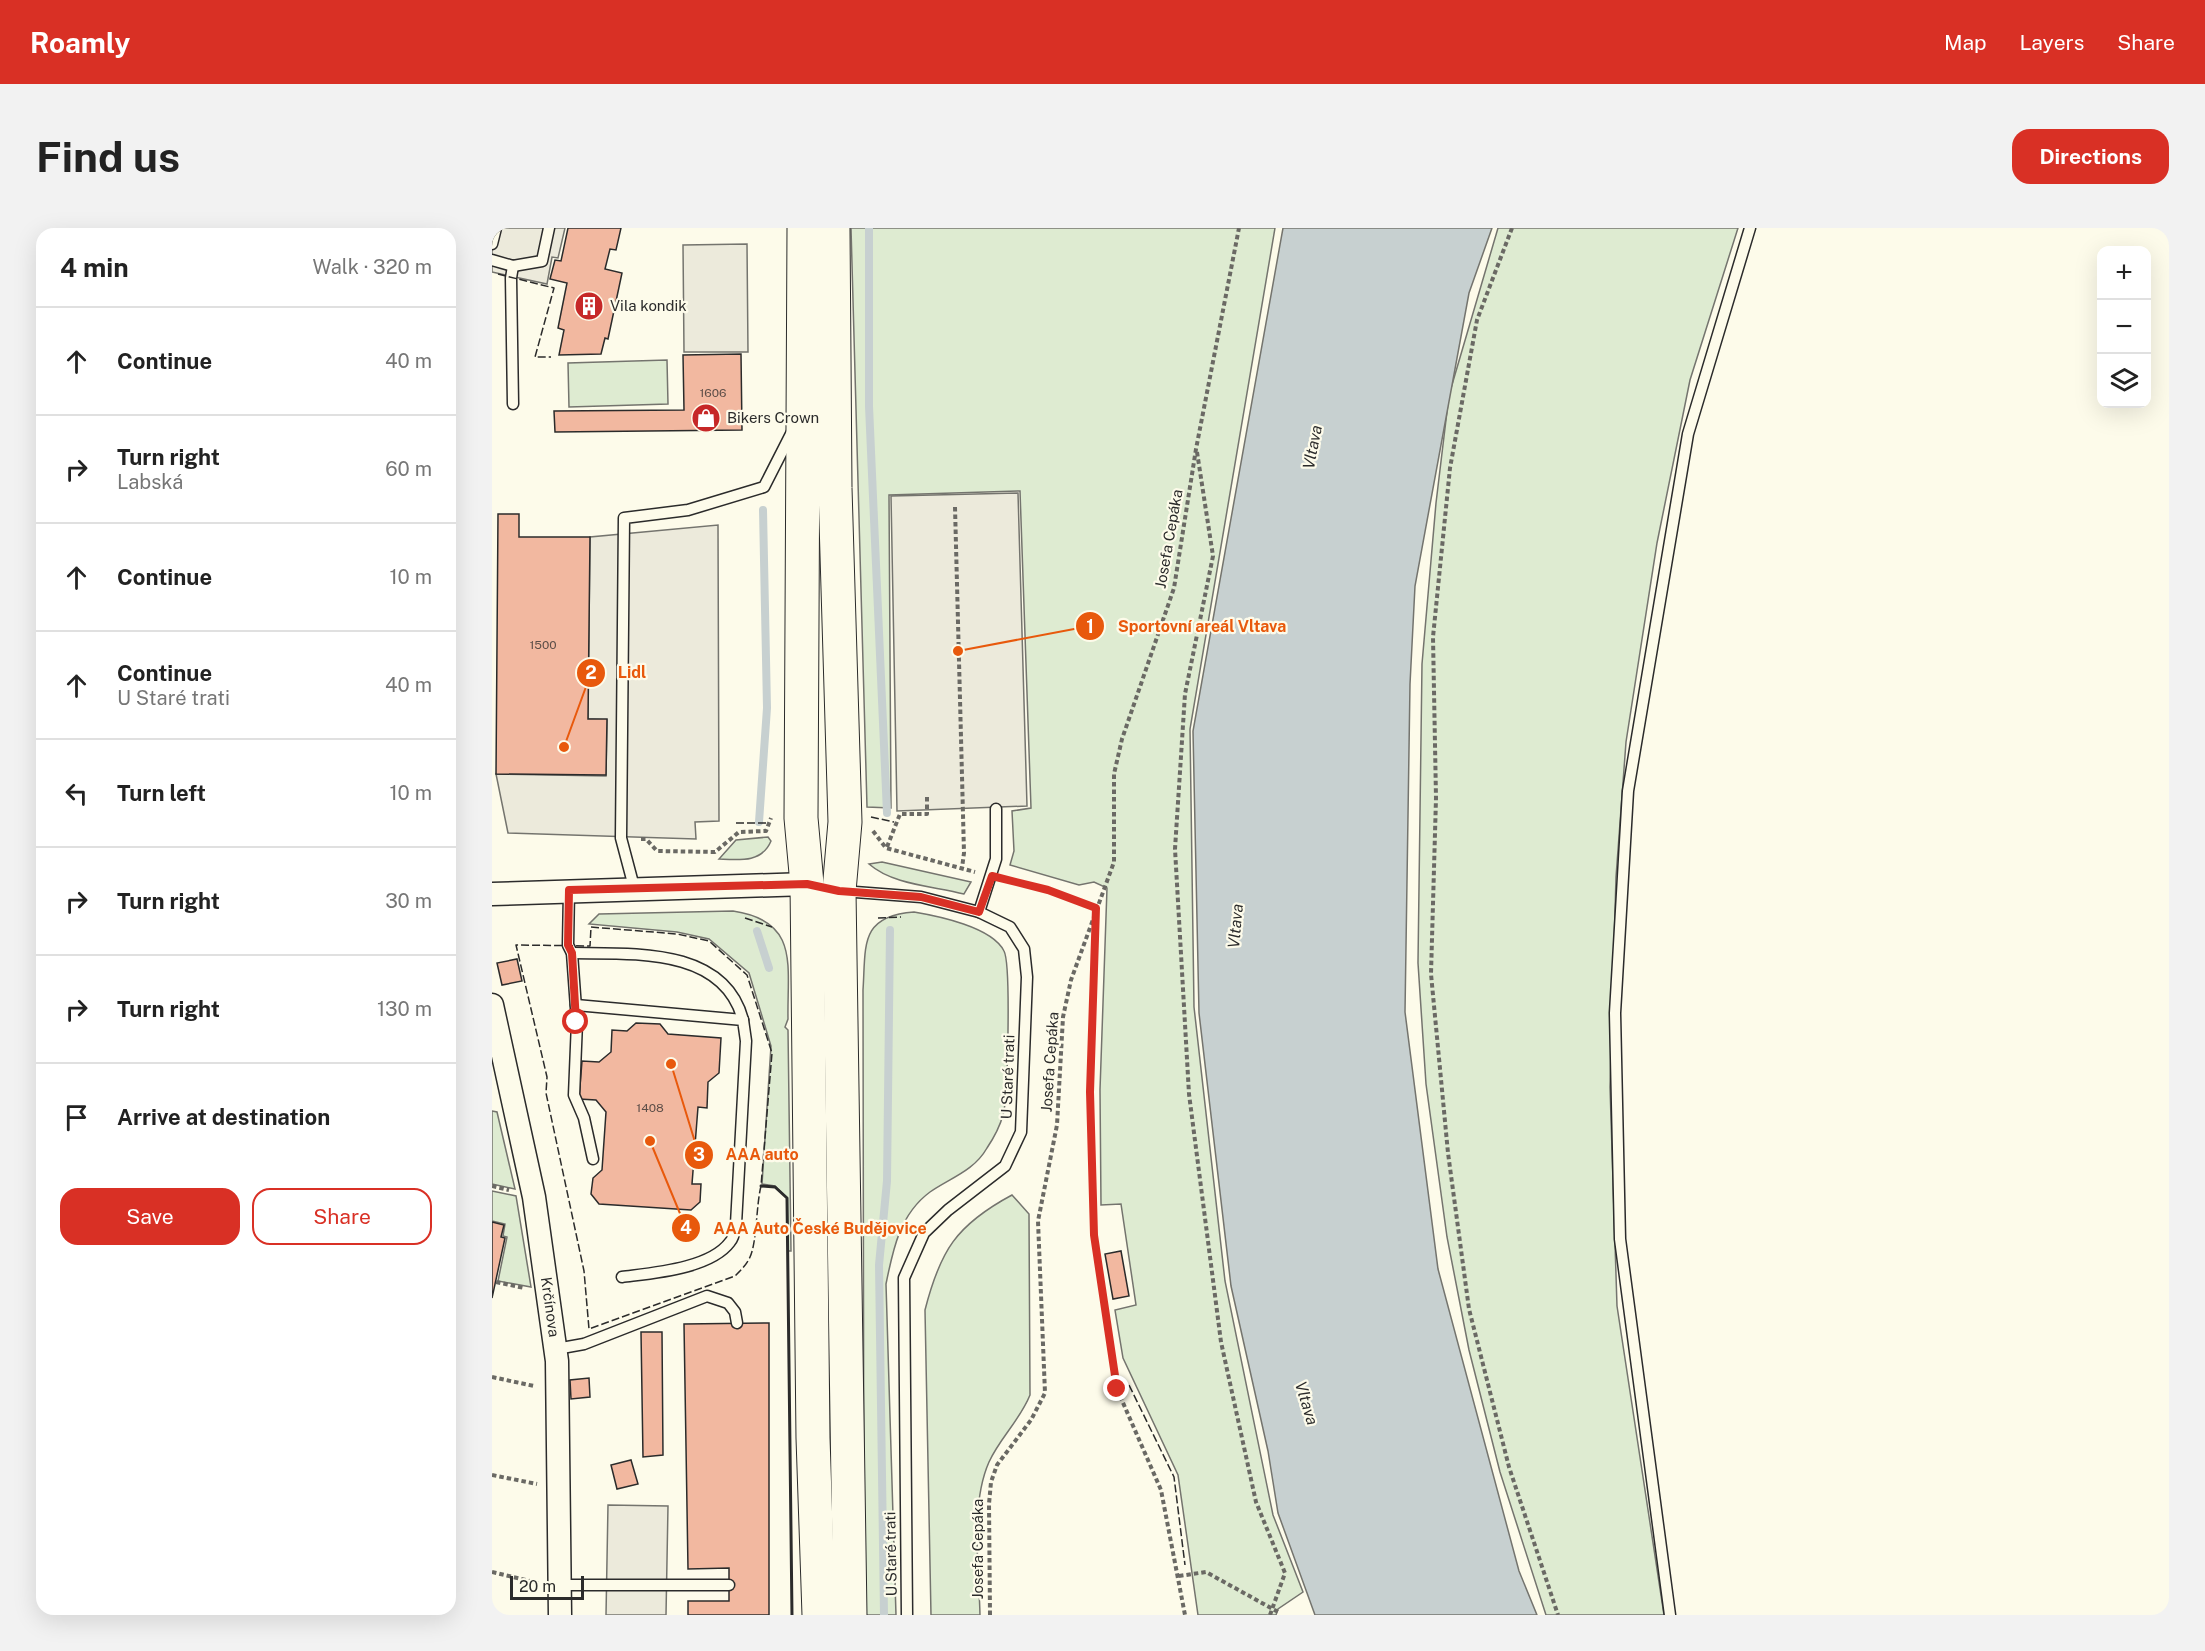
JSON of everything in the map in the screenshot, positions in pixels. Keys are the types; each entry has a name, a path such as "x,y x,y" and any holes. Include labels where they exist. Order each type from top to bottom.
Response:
{"main road":[{"path":"804,228 801,818 823,887 850,1615"},
{"path":"819,1615 813,1438 823,887 845,822 835,488 833,228"}],"street":[{"path":"492,894 634,888 823,887"},
{"name":"Krčínova","path":"492,1005 534,1197 556,1349 560,1615"}],"lane":[{"path":"492,244 495,228"},
{"path":"492,260 513,266 542,261 549,228"},
{"path":"1670,1615 1620,1239 1616,990 1628,791 1688,434 1750,228"},
{"path":"513,266 511,278 513,404"},
{"path":"634,888 621,838 624,518 688,510 764,488 804,408"},
{"path":"979,912 996,859 996,809"},
{"name":"U Staré trati","path":"823,887 921,897 979,912 1010,927 1024,949 1027,977 1020,1132 1005,1166 948,1210 924,1233 904,1278 907,1615"},
{"path":"569,890 568,945 572,953 576,1005 574,1095 584,1118 593,1159"},
{"path":"572,953 622,954 682,961 702,968 722,981 738,1002 743,1020 746,1041 736,1224 731,1242 712,1257 684,1267 622,1276"},
{"path":"576,1005 743,1020"},
{"path":"556,1349 584,1344 707,1296 728,1303 735,1312 737,1323"},
{"path":"560,1585 729,1585"}],"path":[{"name":"Josefa Cepáka","path":"990,1615 988,1503 991,1482 997,1465 1031,1420 1044,1393 1038,1221 1057,1125 1063,1017 1071,980 1114,862 1114,774 1122,739 1174,588 1196,448 1239,228"},
{"path":"1512,228 1477,320 1450,468 1433,637 1436,798 1431,974 1448,1153 1469,1309 1509,1467 1558,1615"},
{"path":"1196,448 1206,496 1213,556 1185,694 1175,849 1188,1072 1221,1342 1256,1502 1286,1573 1270,1615"},
{"path":"955,507 964,853 962,868"},
{"path":"927,795 927,814 900,814 886,848 1048,890 1096,908 1090,1092 1094,1235 1117,1389 1161,1490 1185,1615"},
{"path":"640,839 646,839 657,851 715,852 739,832 766,831 772,815"},
{"path":"492,1186 518,1192"},
{"path":"496,1282 526,1289"},
{"path":"492,1377 536,1386"},
{"path":"492,1475 546,1486"},
{"path":"492,1572 560,1585"},
{"path":"1179,1576 1206,1572 1280,1613"}],"green space":[{"path":"851,228 1275,228 1190,729 1194,1007 1225,1281 1273,1515 1303,1592 1278,1609 1276,1615 1198,1615 1178,1475 1123,1358 1115,1310 1136,1305 1121,1204 1101,1205 1100,1090 1107,888 1094,882 1079,885 1010,865 1014,851 1012,811 1031,808 1020,491 889,495 891,808 867,807"},
{"path":"1498,228 1738,228 1690,380 1657,543 1626,742 1616,877 1610,1087 1617,1306 1664,1615 1546,1615 1500,1472 1469,1350 1447,1237 1426,1084 1418,963 1422,664 1436,503 1449,395"},
{"path":"667,360 668,404 569,407 568,363"},
{"path":"768,837 771,841 767,848 756,857 742,860 719,859 736,840"},
{"path":"882,862 971,882 964,894 914,884 901,881 869,864"},
{"path":"733,911 755,916 770,924 780,935 788,964 788,1019 785,1027 788,1030 791,1251 788,1251 787,1198 775,1186 762,1184 771,1046 749,973 709,939 677,932 589,924 599,914"},
{"path":"914,912 936,916 977,929 998,943 1004,951 1008,980 1005,1104 996,1132 982,1156 969,1168 930,1192 920,1201 911,1211 895,1245 886,1284 896,1615 864,1615 864,960 869,936 874,927 883,920 896,915"},
{"path":"492,1111 497,1112 515,1189 492,1184"},
{"path":"492,1191 516,1196 531,1287 498,1281 507,1237 503,1236 505,1224 492,1221"},
{"path":"1012,1195 1029,1214 1030,1395 1021,1413 994,1453 983,1479 979,1497 977,1537 980,1615 931,1615 925,1310 937,1271 953,1242 977,1217"}],"shaded area":[{"path":"492,228 565,228 558,258 552,257 547,284 492,272"},
{"path":"747,244 748,352 684,352 683,245"},
{"path":"1018,493 1027,806 897,811 891,496"},
{"path":"718,525 719,821 695,822 696,839 508,833 496,774 606,776 607,720 588,719 590,537"},
{"path":"608,1505 668,1506 666,1615 606,1615"}],"water":[{"name":"Vltava","path":"1283,228 1492,228 1469,293 1415,586 1410,684 1405,1012 1438,1269 1519,1571 1537,1615 1315,1615 1278,1513 1268,1451 1231,1286 1199,1013 1193,731"}],"building":[{"name":"Vila kondik","path":"568,228 621,228 616,250 610,249 605,269 622,273 608,339 605,338 601,354 559,355 564,330 558,328 567,283 550,279 555,260 561,261"},
{"path":"741,354 742,430 555,432 554,411 684,410 683,355"},
{"path":"498,514 519,514 519,537 590,537 588,719 607,719 606,775 496,774"},
{"path":"517,959 522,981 502,985 497,963"},
{"path":"636,1023 660,1024 668,1034 721,1038 719,1073 708,1082 707,1108 698,1107 692,1184 701,1184 700,1202 691,1210 599,1204 591,1194 593,1178 602,1170 606,1112 596,1100 579,1099 582,1061 599,1062 611,1052 612,1030 627,1031"},
{"path":"492,1222 504,1225 501,1237 505,1238 492,1298"},
{"path":"1121,1251 1129,1296 1113,1299 1105,1254"},
{"path":"769,1323 769,1615 688,1615 688,1601 729,1601 729,1568 688,1569 684,1324"},
{"path":"641,1332 662,1332 663,1455 643,1457"},
{"path":"589,1378 590,1397 571,1399 570,1380"},
{"path":"631,1460 638,1484 617,1489 611,1465"}],"waterway":[{"path":"869,228 869,406 887,813"},
{"path":"759,822 767,708 763,510"},
{"path":"884,1615 879,1265 887,1181 890,930"},
{"path":"757,931 769,968"}],"fence":[{"path":"498,274 554,288 535,357 551,357"},
{"path":"871,817 894,822"},
{"path":"736,823 766,823"},
{"path":"878,918 901,917"},
{"path":"745,918 772,927"},
{"path":"591,927 677,934 709,941 747,975 772,1053 761,1186 754,1242 747,1262 735,1276 589,1329 584,1271 546,1093 547,1077 516,945 590,946 591,927"},
{"path":"1129,1385 1174,1477 1185,1565"}],"wall":[{"path":"761,1186 775,1187 787,1198 792,1615"}],"place":[{"name":"Vila kondik","path":"589,306"},
{"name":"Bikers Crown","path":"706,418"},
{"name":"Sportovní areál Vltava","path":"958,651"},
{"name":"Lidl","path":"564,747"},
{"name":"AAA auto","path":"671,1064"},
{"name":"AAA Auto České Budějovice","path":"650,1141"}],"route":[{"path":"576,1022 572,953 568,945 569,890 807,884 839,891 921,897 979,912 992,876 1048,890 1096,908 1090,1092 1094,1235 1117,1389"}]}
